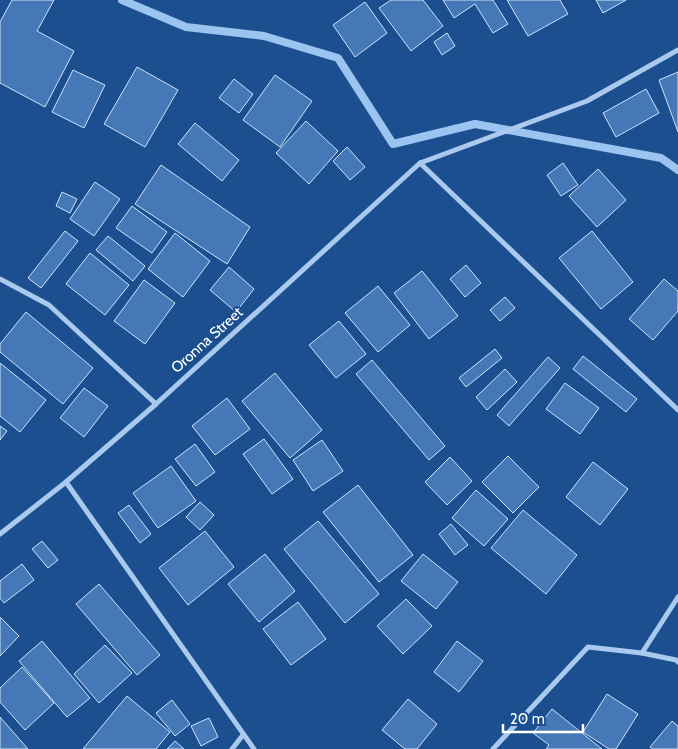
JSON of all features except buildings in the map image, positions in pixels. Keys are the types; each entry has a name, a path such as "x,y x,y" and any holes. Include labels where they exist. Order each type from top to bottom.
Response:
{"street":[{"name":"Oronna Street","path":"0,534 66,482 156,404 420,164 587,101 678,50"},
{"path":"420,164 678,410"},
{"path":"0,279 49,305 156,404"},
{"path":"66,482 254,749"},
{"path":"642,653 678,597"},
{"path":"493,749 588,647 642,653 678,662"},
{"path":"232,749 243,735"}],"waterway":[{"path":"122,0 186,27 264,36 338,58 393,144 475,124 661,158 678,170"}]}
